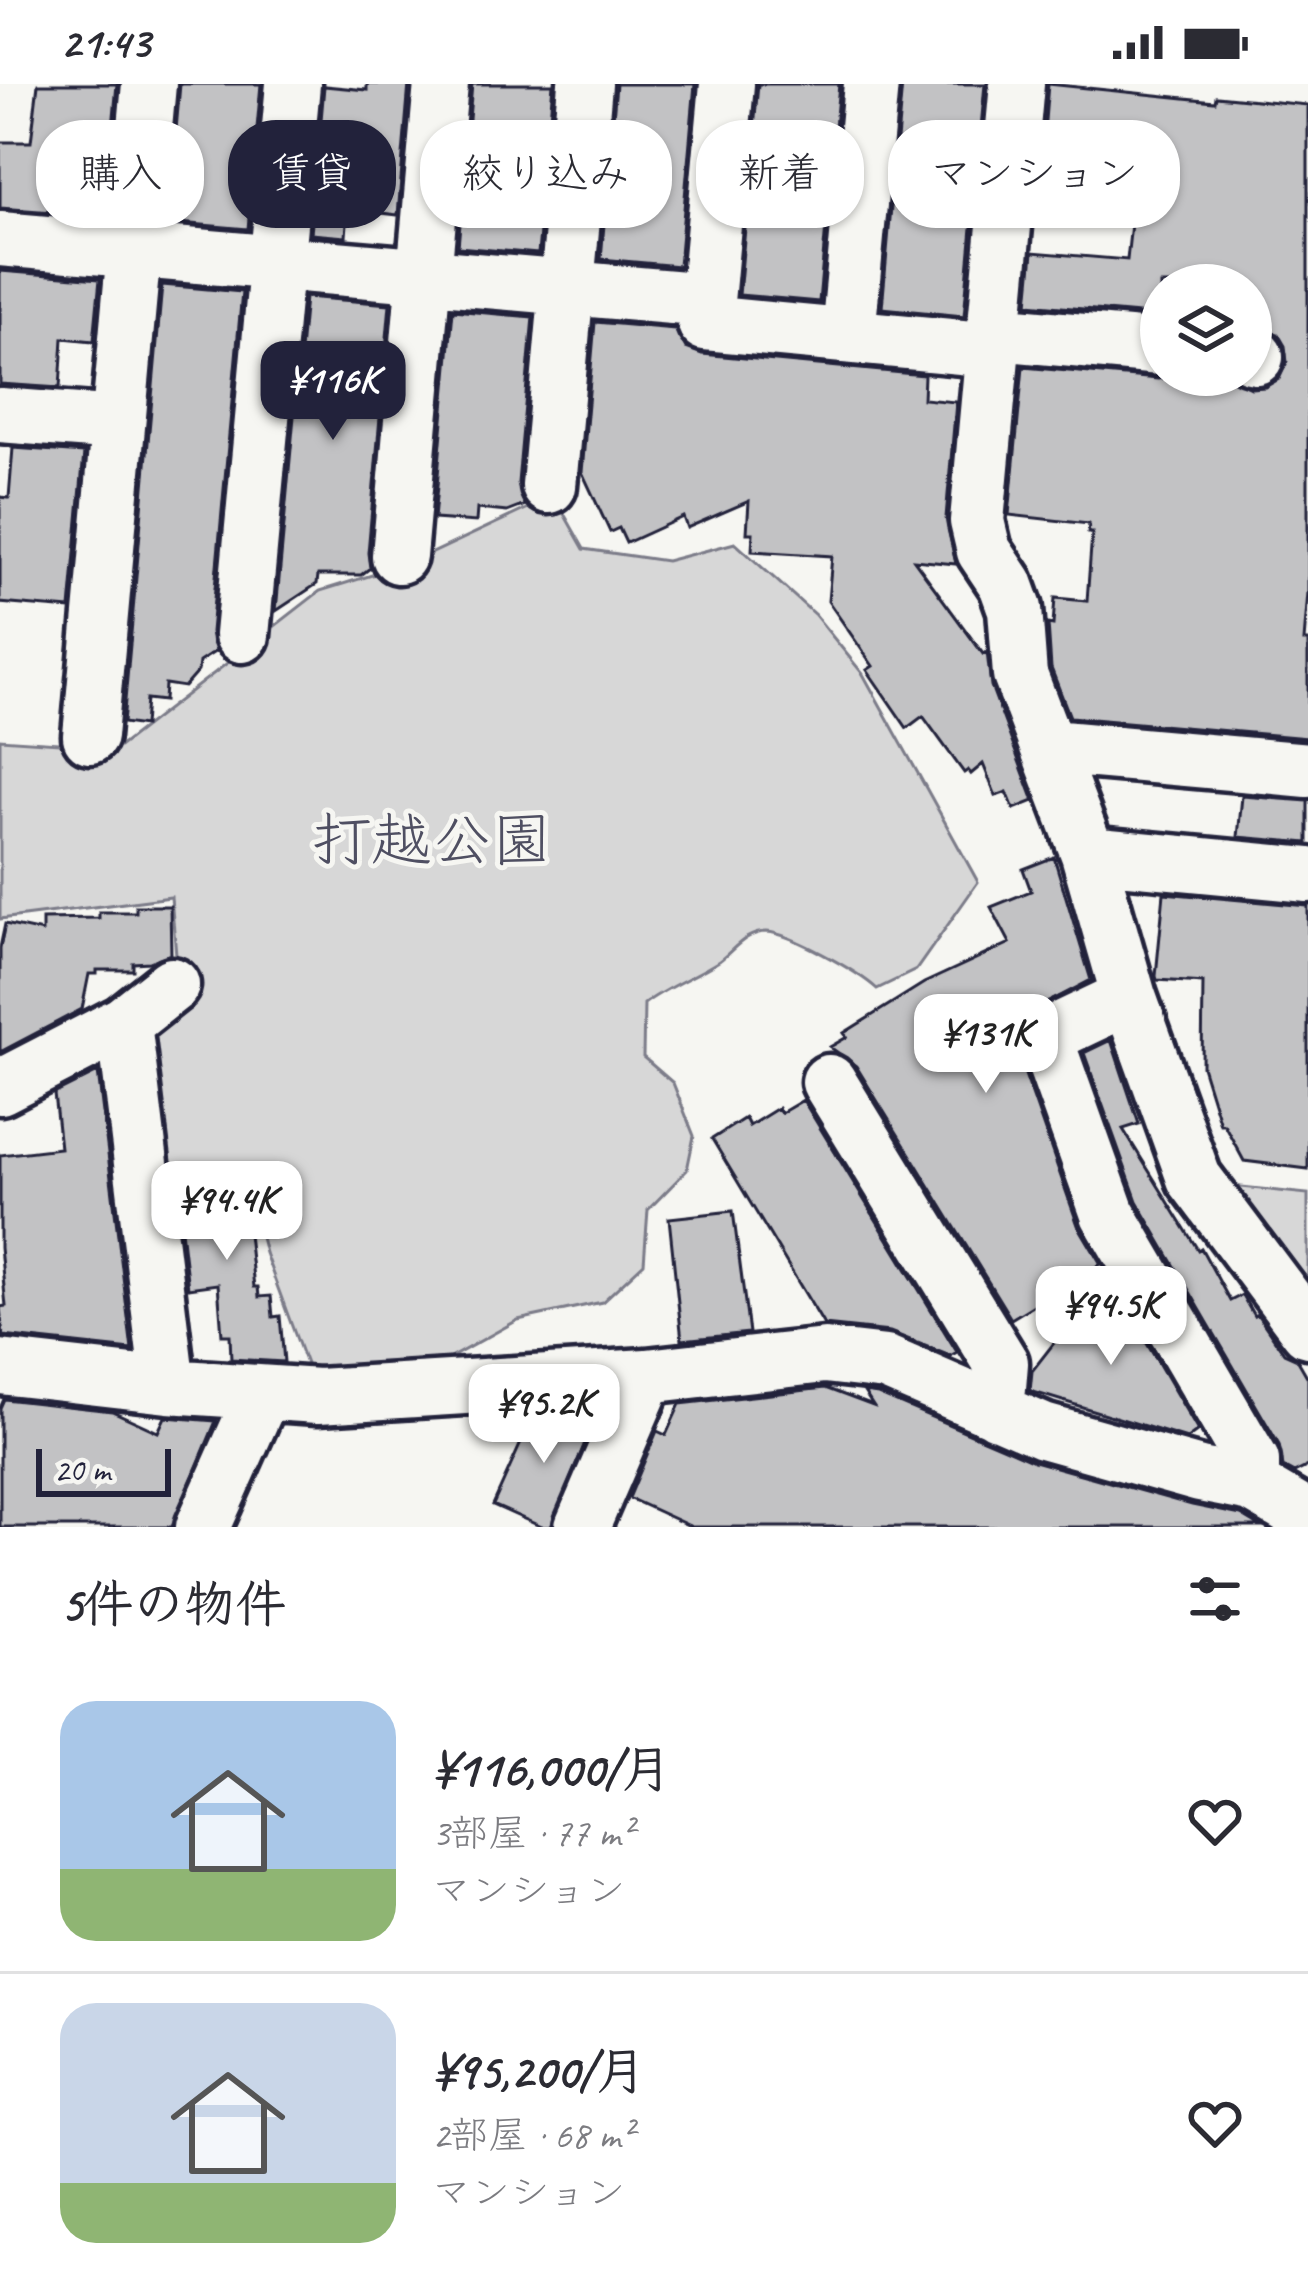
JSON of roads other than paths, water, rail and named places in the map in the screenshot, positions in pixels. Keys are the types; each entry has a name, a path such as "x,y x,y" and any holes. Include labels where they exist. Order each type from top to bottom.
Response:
{"street":[{"path":"90,736 149,84"},
{"path":"242,635 293,84"},
{"path":"400,556 441,84"},
{"path":"548,486 585,84"},
{"path":"727,84 705,322 848,335 1140,347"},
{"path":"848,335 871,84"},
{"path":"1017,84 977,520 984,551 1006,584 1015,609 1020,675 1088,854 1129,997 1194,1178 1308,1330"},
{"path":"0,239 706,301"},
{"path":"0,415 118,424"},
{"path":"1050,747 1308,770"},
{"path":"1088,854 1308,875"},
{"path":"0,1087 124,1023 172,986"},
{"path":"1129,997 1045,1037 1108,1214 1252,1461 1252,1485"},
{"path":"124,1023 169,1386"},
{"path":"829,1082 1001,1363 997,1412"},
{"path":"0,1367 262,1395 318,1396 647,1376 825,1356 886,1363 1042,1431 1252,1485 1308,1518"},
{"path":"596,1523 647,1376"},
{"path":"203,1527 262,1395"}],"park label":[{"name":"打越公園","path":"432,840"}]}
